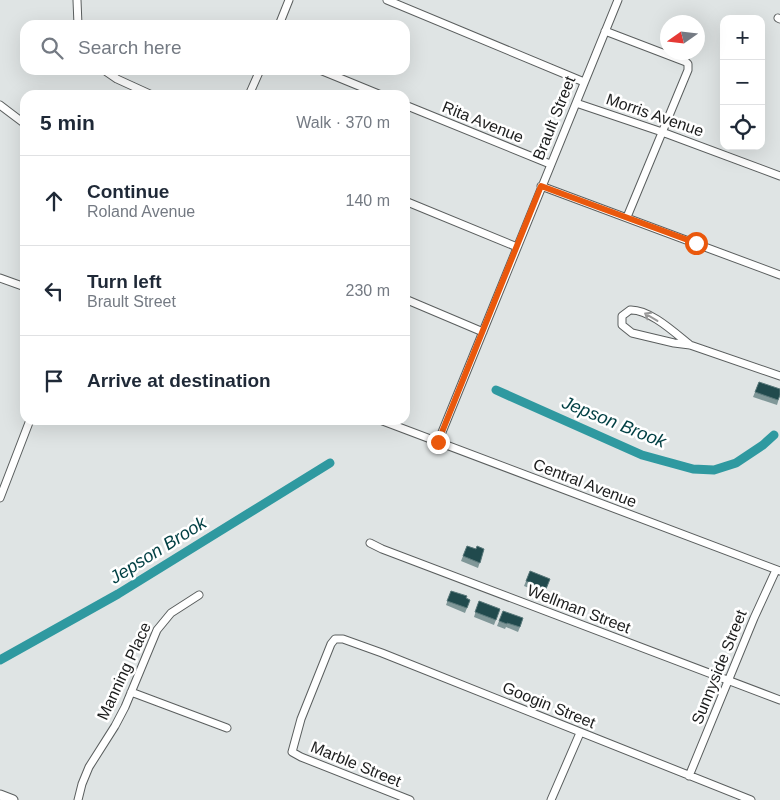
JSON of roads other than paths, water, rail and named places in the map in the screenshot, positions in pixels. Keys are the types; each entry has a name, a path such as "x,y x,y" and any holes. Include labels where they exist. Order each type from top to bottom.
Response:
{"street":[{"path":"77,0 78,20"},
{"path":"281,20 289,0"},
{"path":"388,0 584,82"},
{"name":"Brault Street","path":"438,442 618,0"},
{"path":"605,31 688,64 688,70 626,217"},
{"path":"111,75 141,90"},
{"path":"251,90 258,75"},
{"path":"332,75 369,90"},
{"name":"Morris Avenue","path":"576,103 662,132 780,176"},
{"path":"0,105 20,120"},
{"name":"Rita Avenue","path":"410,107 550,164"},
{"path":"541,186 780,275"},
{"path":"410,203 517,247"},
{"path":"0,278 20,285"},
{"path":"410,301 483,332"},
{"path":"690,345 666,326 645,313 630,310 622,316 622,325 632,333 690,345 780,376"},
{"path":"0,498 28,425"},
{"name":"Central Avenue","path":"393,425 778,570"},
{"name":"Wellman Street","path":"370,543 382,550 780,700"},
{"name":"Sunnyside Street","path":"689,776 754,618 778,570"},
{"name":"Manning Place","path":"78,800 89,767 115,726 160,624 170,614 199,595"},
{"name":"Googin Street","path":"292,752 301,719 331,644 335,639 343,639 751,800"},
{"path":"131,692 227,728"},
{"path":"551,800 580,732"},
{"name":"Marble Street","path":"292,752 410,800"},
{"path":"0,795 13,800"}],"waterway":[{"name":"Jepson Brook","path":"496,390 642,455 693,469 714,470 736,463 763,445 774,435"},
{"name":"Jepson Brook","path":"0,660 118,594 330,463"}]}
